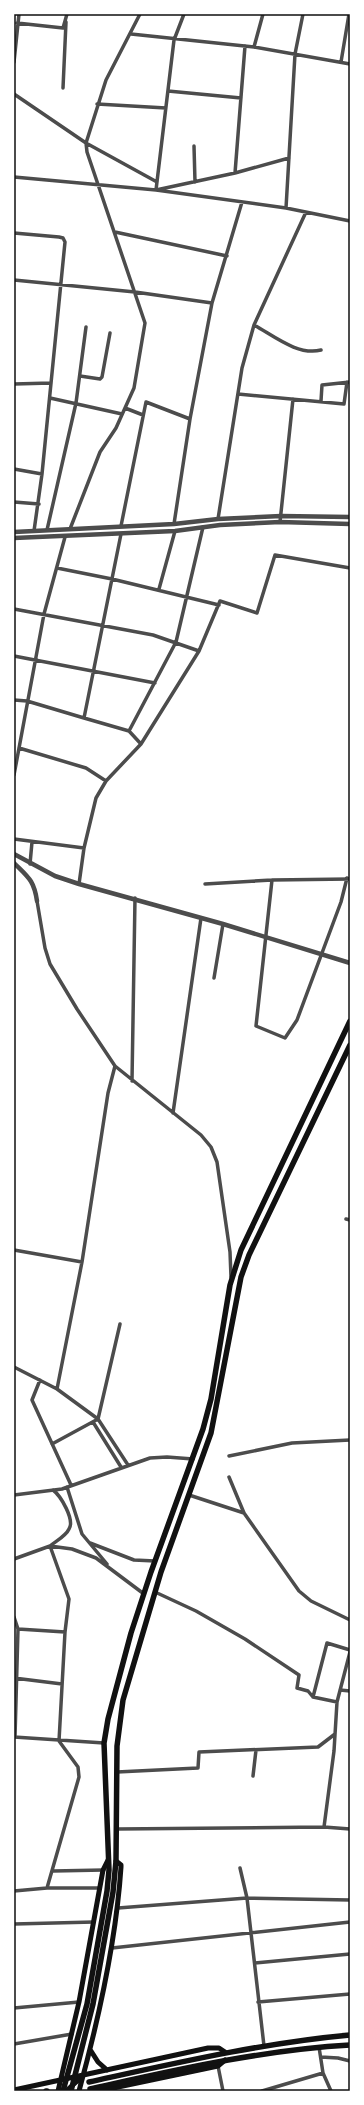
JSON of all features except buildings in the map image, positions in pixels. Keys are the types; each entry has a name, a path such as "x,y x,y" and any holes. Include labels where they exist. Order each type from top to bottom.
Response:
{"main road":[{"path":"68,2090 87,2004 105,1906 108,1860 104,1744 113,1695 144,1594 193,1459 211,1399 231,1280 241,1250 350,1021"},
{"path":"68,2090 93,2004 111,1903 116,1860 117,1746 123,1700 155,1592 211,1433 237,1295 249,1255 350,1045"},
{"path":"241,1250 249,1255"},
{"path":"79,2091 91,2051 112,1948 118,1908 121,1864 116,1860"},
{"path":"58,2091 79,2002 100,1888 107,1871"},
{"path":"89,2082 225,2052 300,2039 350,2035"},
{"path":"90,2088 225,2060 318,2047 350,2045"},
{"path":"14,2090 208,2048 219,2048 225,2052"},
{"path":"91,2051 98,2062 107,2070"},
{"path":"99,2091 218,2066 225,2060"},
{"path":"68,2090 84,2075"},
{"path":"60,2081 68,2090"}],"street":[{"path":"14,62 19,14"},
{"path":"64,88 67,14"},
{"path":"70,529 100,452 122,414 134,388 145,323 87,152 86,142 106,80 140,14"},
{"path":"156,190 174,40 184,14"},
{"path":"254,47 263,14"},
{"path":"286,208 295,54 303,14"},
{"path":"340,62 349,14"},
{"path":"18,23 63,28 66,22"},
{"path":"131,34 174,40 254,47 350,64"},
{"path":"235,173 245,46"},
{"path":"168,91 241,98"},
{"path":"14,94 86,142 157,182"},
{"path":"97,104 166,108"},
{"path":"194,146 195,182"},
{"path":"156,190 235,173 289,158"},
{"path":"14,177 99,186 156,190 286,208 350,221"},
{"path":"174,524 190,419 212,303 242,202"},
{"path":"218,519 242,368 254,325 306,212"},
{"path":"115,232 227,256"},
{"path":"14,233 63,238 65,242 39,504 34,531"},
{"path":"14,285 14,280 60,284 135,292 212,303"},
{"path":"254,325 296,349 311,353 321,350"},
{"path":"47,530 76,404 86,327"},
{"path":"80,376 100,379 102,377 110,332"},
{"path":"238,394 293,399 321,402 344,404 348,382 322,385 321,402"},
{"path":"14,384 51,383"},
{"path":"50,398 122,414"},
{"path":"280,522 293,399"},
{"path":"121,526 146,402 190,419"},
{"path":"125,408 143,415"},
{"path":"14,469 42,474"},
{"path":"14,502 39,504"},
{"path":"14,532 174,524 218,519 281,516 350,517"},
{"path":"14,538 65,537 175,531 203,527 280,522 350,524"},
{"path":"129,731 176,642 203,527"},
{"path":"159,590 175,531"},
{"path":"84,718 121,534"},
{"path":"14,775 44,614 65,537"},
{"path":"79,884 84,848 92,810 106,781 141,744 199,651 220,601 257,613 275,555 350,568"},
{"path":"57,568 188,596 219,605"},
{"path":"14,609 102,624 153,635 199,651"},
{"path":"14,656 155,683"},
{"path":"14,700 27,701 129,731 141,744"},
{"path":"19,748 86,768 106,781"},
{"path":"14,839 84,848"},
{"path":"30,864 32,842"},
{"path":"14,854 30,864 55,876 79,884 135,898 322,953 350,963"},
{"path":"14,863 30,878 35,889 44,948 50,964 77,1009 115,1066 205,1139 216,1156 230,1252 231,1280"},
{"path":"205,884 272,880 348,879 298,1020 285,1038 256,1026 267,938 272,880"},
{"path":"132,1081 135,898"},
{"path":"173,1113 201,918"},
{"path":"214,978 223,924"},
{"path":"57,1389 82,1262 108,1093 115,1066"},
{"path":"14,1250 82,1262"},
{"path":"52,1444 98,1419 120,1324"},
{"path":"14,1367 57,1389 98,1419 128,1465"},
{"path":"40,1380 32,1400 69,1486 80,1528 89,1543 111,1570"},
{"path":"93,1422 121,1467"},
{"path":"229,1456 292,1443 350,1440"},
{"path":"14,1495 53,1490 69,1486 121,1467 158,1457 193,1459"},
{"path":"229,1477 244,1513 299,1591 311,1601 350,1620"},
{"path":"14,1559 50,1546 70,1527 65,1503 53,1490"},
{"path":"189,1496 244,1513"},
{"path":"89,1543 134,1560 155,1561"},
{"path":"50,1546 72,1549 88,1554 144,1594"},
{"path":"47,1888 79,1777 78,1767 59,1741 65,1632 69,1599 50,1546"},
{"path":"155,1592 246,1639 299,1675 297,1688 308,1691 313,1698 337,1702"},
{"path":"14,1617 18,1629 15,1737 104,1744"},
{"path":"18,1629 65,1632"},
{"path":"313,1698 327,1643 350,1651 337,1702 335,1734 324,1827"},
{"path":"16,1678 62,1684"},
{"path":"340,1690 350,1691"},
{"path":"116,1772 198,1768 199,1752 318,1747 335,1734"},
{"path":"254,1776 256,1750"},
{"path":"117,1829 324,1827 350,1829"},
{"path":"240,1868 247,1898 264,2046"},
{"path":"53,1871 107,1871"},
{"path":"14,1891 47,1888 100,1888"},
{"path":"118,1908 247,1898 350,1900"},
{"path":"14,1924 94,1922"},
{"path":"112,1948 350,1922"},
{"path":"255,1963 350,1954"},
{"path":"258,2002 350,1994"},
{"path":"14,2008 79,2002"},
{"path":"14,2044 72,2034"},
{"path":"318,2047 323,2073 331,2091"},
{"path":"321,2057 338,2058 350,2061"},
{"path":"218,2066 223,2091"},
{"path":"262,2091 323,2073"}]}
